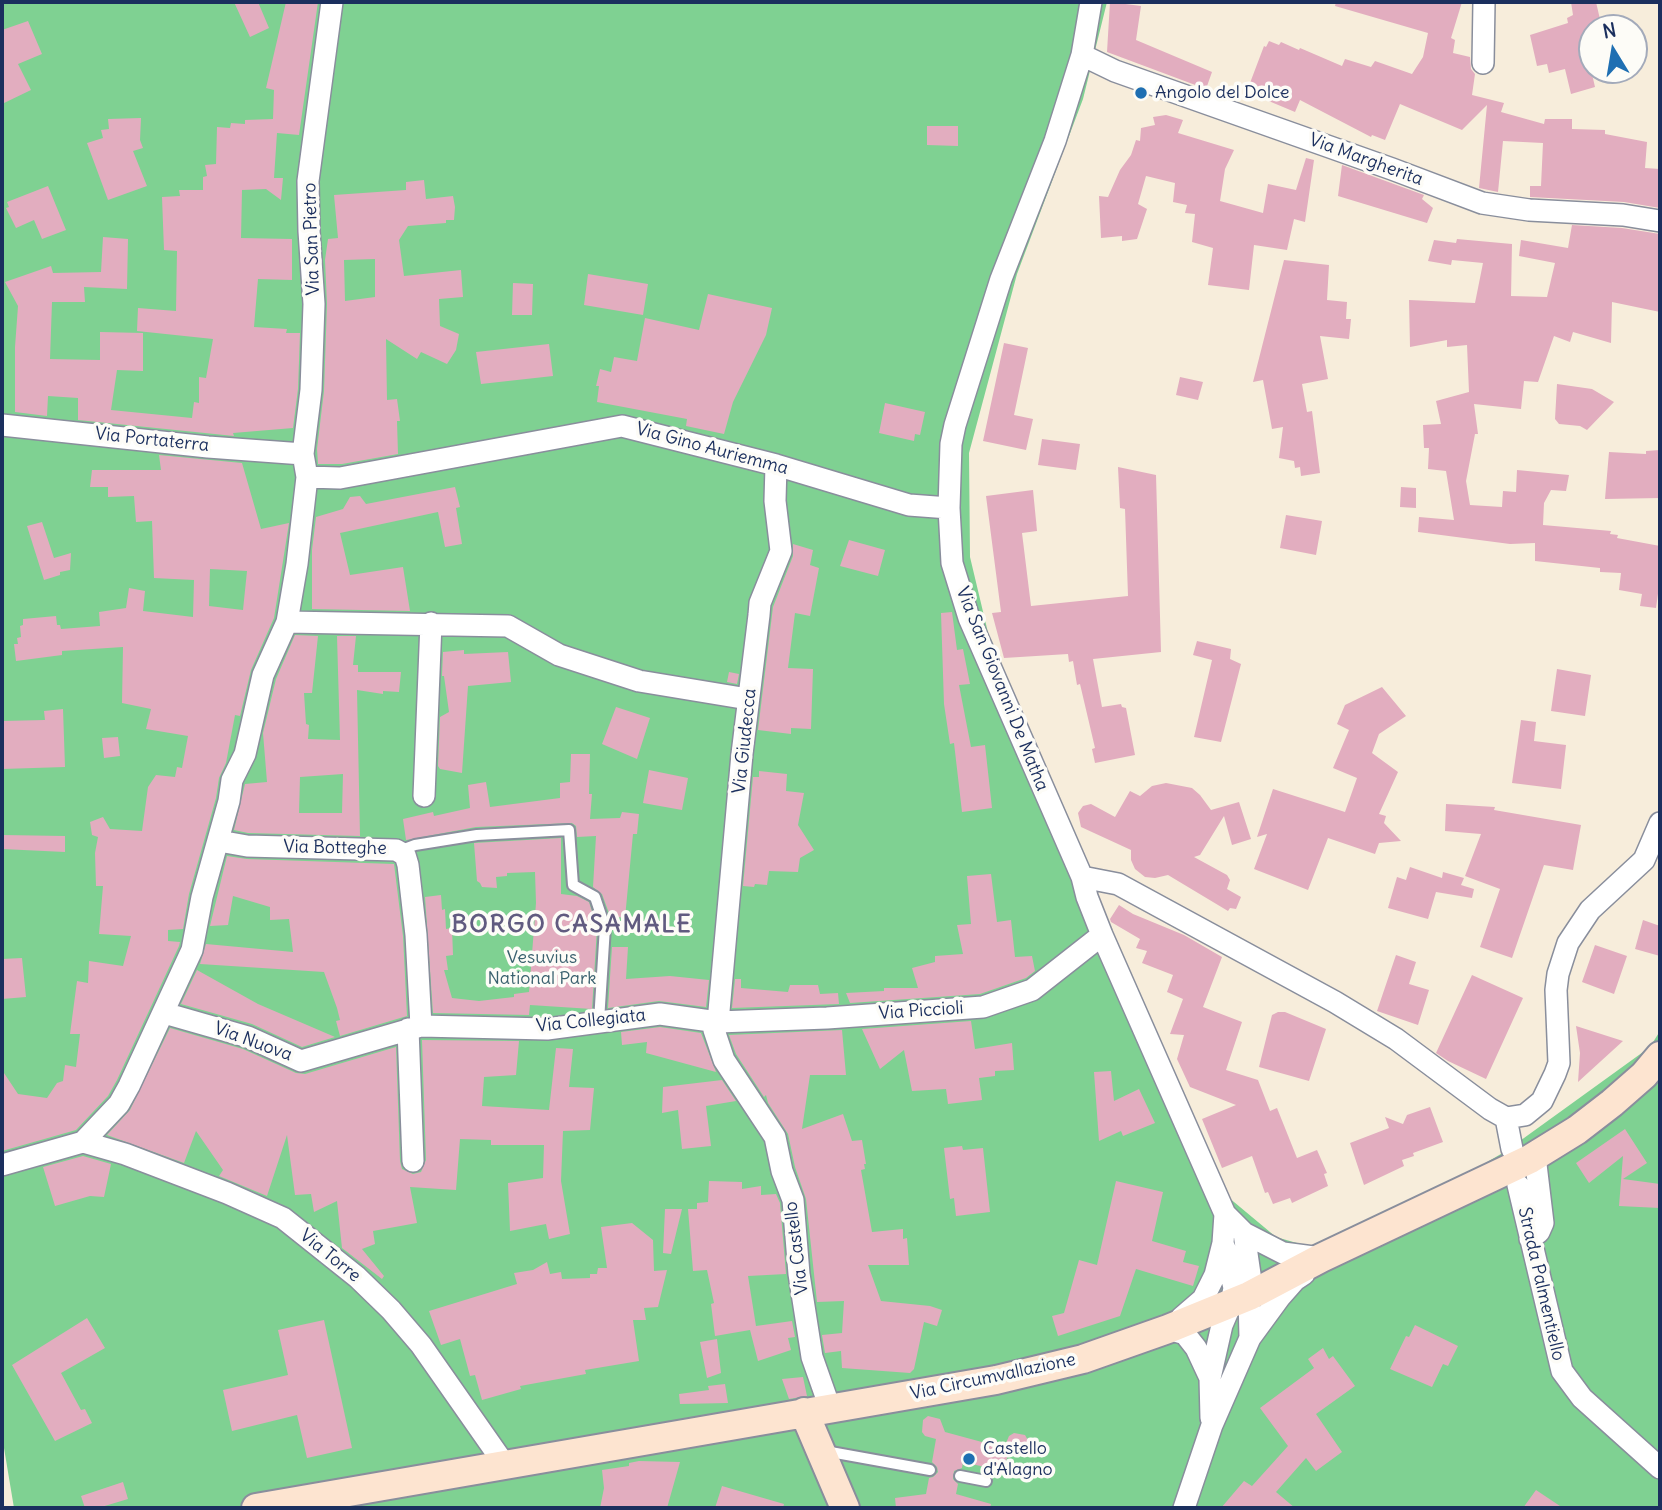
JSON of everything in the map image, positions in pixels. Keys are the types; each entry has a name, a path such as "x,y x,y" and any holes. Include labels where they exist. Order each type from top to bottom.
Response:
{"main road":[{"name":"Via Circumvallazione","path":"256,1508 817,1410 1038,1370 1083,1359 1240,1300 1524,1153 1577,1130 1644,1075 1660,1056"},
{"path":"817,1410 819,1450 845,1508"}],"street":[{"name":"Via San Pietro","path":"83,1142 120,1104 192,950 202,897 219,841 232,780 245,754 263,675 287,622 307,477 303,454 311,390 314,304 308,181 332,2"},
{"name":"Via San Giovanni De Matha","path":"1091,2 1082,55 1055,141 1001,279 955,425 951,444 949,508 952,563 969,618 1082,877 1102,935 1225,1214 1223,1243 1215,1275 1203,1299 1187,1314 1161,1331"},
{"path":"1483,64 1484,2"},
{"name":"Via Margherita","path":"1082,55 1108,68 1482,203 1529,210 1623,215 1660,220"},
{"name":"Via Portaterra","path":"2,425 208,447 303,454"},
{"name":"Via Gino Auriemma","path":"307,477 340,478 622,426 776,465 909,505 949,508"},
{"name":"Via Giudecca","path":"718,1021 748,699 760,603 780,551 775,501 776,465"},
{"path":"287,622 508,626 559,655 639,681 748,699"},
{"path":"424,796 431,624"},
{"path":"1506,1118 1525,1115 1542,1101 1559,1063 1556,990 1568,943 1590,911 1644,860 1660,822"},
{"name":"Via Botteghe","path":"219,841 247,846 399,851 405,855 416,935 412,1161"},
{"path":"1082,877 1118,884 1335,1002 1396,1039 1506,1118 1524,1153 1543,1223 1539,1232 1530,1239"},
{"name":"Via Piccioli","path":"718,1021 827,1018 984,1007 1032,990 1102,935"},
{"name":"Via Nuova","path":"164,1013 248,1037 302,1060 414,1028"},
{"name":"Via Collegiata","path":"414,1028 547,1029 660,1014 718,1021"},
{"name":"Via Castello","path":"718,1021 714,1030 724,1060 775,1137 782,1171 793,1200 799,1274 813,1357 817,1410"},
{"path":"2,1165 83,1142"},
{"name":"Via Torre","path":"83,1142 125,1154 283,1218 357,1277 391,1310 421,1345 505,1465"},
{"name":"Strada Palmentiello","path":"1518,1185 1562,1371 1582,1398 1660,1468"},
{"path":"1225,1214 1244,1233 1283,1253 1330,1254"},
{"path":"1210,1430 1210,1378 1222,1325 1251,1281 1244,1233"},
{"path":"1223,1243 1250,1338"},
{"path":"1184,1508 1210,1430 1250,1338 1295,1280 1330,1254"},
{"path":"1161,1331 1178,1331 1185,1335 1196,1348 1210,1378"}],"lane":[{"path":"399,851 415,845 477,835 569,830 573,885 595,897 605,927 599,1021"},
{"path":"819,1450 930,1470"},
{"path":"960,1476 986,1481"}],"green space":[{"name":"Vesuvius National Park","path":"2,2 1107,2 1083,99 1017,274 969,453 970,557 990,641 1222,1192 1276,1237 1321,1250 1322,1242 1465,1175 1506,1151 1650,1047 1660,1031 1660,1508 14,1508 2,1436"}],"building":[{"path":"234,2 258,2 269,28 250,37"},
{"path":"286,2 318,2 299,135 277,133 274,178 283,178 281,200 266,189 242,190 241,238 292,239 292,280 258,279 254,327 287,329 286,333 300,333 298,389 293,428 233,433 234,436 78,420 78,398 48,396 47,416 15,412 18,306 5,282 51,266 53,273 101,272 103,237 128,239 127,289 84,287 85,302 52,302 50,359 100,360 100,332 143,333 143,371 117,370 111,410 192,418 194,402 199,403 199,377 206,378 213,339 137,331 138,308 176,311 177,251 164,250 162,197 180,196 179,190 203,190 203,177 207,176 205,165 216,164 217,127 230,128 231,123 245,124 245,120 273,119 274,90 266,88"},
{"path":"1110,2 1141,6 1136,40 1212,72 1206,89 1107,52"},
{"path":"1336,2 1462,2 1451,38 1455,40 1453,53 1470,57 1471,69 1475,74 1472,95 1504,103 1501,112 1544,124 1545,119 1572,119 1572,129 1605,130 1605,134 1647,142 1645,168 1660,169 1660,208 1624,202 1530,197 1530,186 1541,186 1543,143 1503,141 1498,192 1479,188 1487,105 1462,130 1400,104 1385,140 1372,135 1371,137 1300,100 1295,112 1252,94 1255,85 1250,83 1264,46 1266,47 1269,41 1279,45 1281,42 1299,50 1300,48 1342,66 1345,59 1371,67 1375,61 1412,74 1423,57 1428,33 1335,6"},
{"path":"1571,2 1596,2 1599,14 1578,14 1578,84 1594,84 1595,87 1571,94 1565,69 1549,73 1547,64 1537,66 1530,35 1568,23 1567,18 1573,15"},
{"path":"28,21 42,54 18,64 31,90 2,104 2,30"},
{"path":"1166,115 1183,120 1178,133 1234,150 1225,169 1220,201 1263,213 1268,184 1296,190 1306,158 1314,160 1305,222 1294,219 1287,250 1254,245 1249,290 1208,285 1213,248 1192,242 1195,214 1185,213 1187,205 1173,202 1175,183 1146,176 1138,204 1147,209 1137,239 1122,241 1122,236 1101,238 1099,196 1108,197 1120,170 1131,155 1136,140 1140,141 1141,128 1155,125 1153,117"},
{"path":"141,118 140,140 143,148 133,151 147,186 108,200 87,143 103,138 101,130 109,129 108,119"},
{"path":"927,126 958,126 958,146 927,145"},
{"path":"1342,165 1424,195 1422,199 1433,208 1427,223 1338,196"},
{"path":"424,180 426,199 453,196 454,220 408,226 399,240 404,276 461,270 463,297 439,299 440,326 459,334 456,350 447,364 421,352 417,359 386,339 387,400 397,399 400,421 397,421 398,454 342,464 318,464 327,304 325,260 328,239 338,238 334,195 406,190 406,182","holes":["375,259 375,297 345,301 344,260"]},
{"path":"48,186 66,230 42,239 34,220 16,228 6,208 9,207 7,202"},
{"path":"1572,225 1622,228 1660,234 1660,312 1612,302 1611,343 1573,332 1570,342 1554,336 1538,382 1524,381 1521,409 1474,404 1478,434 1475,434 1466,481 1470,505 1502,507 1503,491 1516,492 1517,470 1569,475 1566,491 1551,490 1544,503 1543,525 1611,531 1610,534 1618,535 1617,538 1660,546 1660,579 1656,608 1640,606 1642,594 1619,590 1621,573 1535,561 1535,543 1510,544 1418,532 1419,517 1454,520 1446,471 1428,469 1429,448 1424,448 1423,425 1441,424 1436,401 1469,392 1467,345 1447,347 1447,340 1410,347 1409,300 1475,303 1483,263 1452,260 1451,265 1428,261 1434,240 1456,243 1457,239 1512,244 1511,296 1547,297 1555,263 1519,256 1521,240 1568,248"},
{"path":"1284,260 1329,265 1327,300 1347,302 1346,319 1351,319 1349,339 1320,336 1328,379 1302,384 1307,412 1312,411 1320,473 1301,476 1300,467 1295,468 1294,461 1279,458 1283,427 1272,429 1263,380 1253,382"},
{"path":"588,274 648,284 643,315 584,305"},
{"path":"513,283 533,284 532,315 512,315"},
{"path":"708,294 772,308 766,335 733,402 724,434 686,426 687,419 597,402 599,386 596,386 600,369 611,372 614,357 637,361 645,318 699,330"},
{"path":"1004,343 1028,348 1014,415 1033,419 1026,450 983,441"},
{"path":"549,344 553,376 481,384 476,352"},
{"path":"1180,377 1203,382 1198,400 1176,395"},
{"path":"1557,384 1592,389 1614,402 1587,430 1580,426 1559,424 1555,419"},
{"path":"885,403 925,412 920,435 915,434 914,441 879,433"},
{"path":"1042,439 1080,444 1076,470 1038,465"},
{"path":"1660,450 1660,498 1605,499 1609,452 1646,454 1646,451"},
{"path":"159,455 242,463 261,529 289,523 274,618 251,670 240,716 235,715 226,763 219,778 216,798 189,894 183,929 168,930 168,941 180,942 179,946 117,1080 108,1096 76,1130 2,1151 2,1070 18,1094 47,1098 57,1083 63,1081 65,1065 76,1067 80,1034 70,1034 77,981 88,983 89,961 123,966 131,936 99,934 103,886 96,886 95,853 98,837 92,835 90,822 103,817 110,829 142,831 148,787 156,775 175,777 177,767 182,768 188,736 146,729 151,709 122,703 123,647 62,651 62,655 16,661 14,644 18,644 17,638 21,637 20,626 23,625 23,619 56,616 57,625 60,625 61,629 100,626 99,612 126,608 129,588 145,591 143,611 193,617 194,580 154,578 152,521 136,522 134,496 108,497 108,487 90,487 92,470 161,470","holes":["210,569 247,571 243,610 209,606"]},
{"path":"1118,467 1156,475 1161,652 1093,659 1102,707 1121,704 1126,708 1135,755 1095,763 1092,749 1095,748 1080,684 1077,685 1073,661 1069,662 1068,654 1004,658 992,613 1001,612 986,496 1033,490 1037,531 1022,533 1031,606 1128,596 1125,509 1120,508"},
{"path":"455,487 460,507 456,508 462,544 445,547 438,512 340,533 350,575 403,567 410,611 312,609 312,550 316,517 343,509 350,497 360,496 366,504"},
{"path":"1401,487 1416,488 1416,508 1400,507"},
{"path":"1286,515 1322,521 1316,555 1280,548"},
{"path":"42,522 54,558 71,553 70,570 44,580 27,526"},
{"path":"849,540 885,550 878,576 840,566"},
{"path":"793,544 813,550 810,565 819,568 810,616 795,613 788,668 813,669 811,729 791,728 791,734 758,730 773,607 793,556"},
{"path":"952,612 957,650 963,649 970,684 959,685 971,747 985,745 992,808 962,812 954,743 950,744 944,704 941,613"},
{"path":"295,635 318,636 312,693 304,693 306,724 309,725 308,739 340,740 337,636 356,636 353,665 358,665 358,672 401,672 399,692 383,691 383,694 357,690 360,836 248,833 234,830 245,784 267,782 263,733 276,679","holes":["343,774 342,813 299,813 300,777"]},
{"path":"1197,641 1231,649 1230,659 1241,664 1221,742 1194,737 1212,660 1193,655"},
{"path":"464,650 464,654 508,652 511,682 468,686 462,773 440,769 438,766 440,717 449,712 442,676 443,652"},
{"path":"1557,669 1591,675 1585,716 1551,711"},
{"path":"729,672 739,674 737,684 727,682"},
{"path":"1382,687 1406,716 1379,734 1372,753 1398,772 1379,814 1386,816 1384,823 1401,841 1379,843 1375,854 1328,838 1308,890 1254,869 1267,834 1257,837 1273,789 1345,812 1357,778 1333,768 1349,730 1337,724 1345,705"},
{"path":"616,707 650,718 637,759 602,744"},
{"path":"63,709 65,767 2,769 2,721 45,720 44,711"},
{"path":"1521,720 1536,722 1534,741 1566,745 1561,789 1512,783"},
{"path":"118,737 120,756 104,758 102,738"},
{"path":"571,754 590,754 590,819 620,818 622,812 639,814 637,834 633,834 625,918 610,916 602,894 593,887 596,836 577,837 576,826 572,823 476,827 406,840 403,819 470,808 468,785 486,782 490,807 560,798 560,783 570,782"},
{"path":"649,770 688,778 682,810 643,803"},
{"path":"759,771 787,774 786,791 804,793 798,825 814,850 800,858 798,872 769,871 767,885 743,886 753,777 759,777"},
{"path":"1166,783 1192,788 1211,810 1239,802 1251,839 1232,845 1224,816 1200,855 1194,857 1227,875 1230,880 1227,889 1241,897 1236,909 1230,908 1228,911 1168,875 1145,877 1135,869 1131,850 1081,827 1078,813 1083,806 1091,804 1115,817 1130,791 1140,796 1152,786"},
{"path":"1446,804 1495,807 1494,810 1581,825 1573,870 1544,865 1512,958 1480,947 1500,889 1465,876 1481,834 1445,831"},
{"path":"2,835 65,836 65,852 2,849"},
{"path":"561,838 561,894 577,896 589,902 597,928 592,1009 530,1005 529,1015 433,1013 425,897 441,895 446,929 452,928 453,955 446,956 448,970 444,970 452,998 479,1001 514,997 514,994 529,992 536,903 535,872 507,873 507,876 496,877 497,888 482,887 477,881 474,843"},
{"path":"227,856 394,864 403,936 407,1016 340,1036 336,1021 340,1020 337,1008 324,972 200,964 206,944 293,952 289,919 270,920 270,907 233,896 228,925 210,926"},
{"path":"1410,867 1442,878 1443,872 1464,878 1461,885 1474,889 1472,898 1436,892 1428,919 1388,908 1397,877 1406,880"},
{"path":"991,874 997,922 1011,920 1015,957 1032,956 1035,971 1026,978 980,994 850,1003 846,993 884,991 884,988 918,988 912,968 935,962 935,956 963,954 957,925 971,924 967,876"},
{"path":"1119,905 1133,914 1184,935 1222,957 1203,1007 1242,1022 1226,1070 1258,1080 1270,1111 1277,1108 1297,1158 1317,1150 1327,1173 1324,1174 1328,1186 1292,1203 1290,1198 1273,1204 1268,1192 1265,1193 1252,1156 1222,1168 1202,1119 1236,1105 1190,1087 1177,1059 1184,1035 1170,1034 1183,999 1167,992 1173,975 1142,963 1147,951 1136,948 1140,939 1111,922 1110,919"},
{"path":"1643,920 1660,926 1660,956 1635,949"},
{"path":"1595,945 1627,956 1614,994 1582,982"},
{"path":"612,947 628,947 626,979 670,976 709,980 706,1007 659,1001 608,1008"},
{"path":"1396,955 1416,962 1409,984 1429,990 1418,1025 1377,1011"},
{"path":"22,958 26,997 2,999 2,959"},
{"path":"197,970 258,1004 335,1037 302,1047 252,1024 181,1004"},
{"path":"1472,975 1523,998 1486,1079 1436,1053"},
{"path":"735,979 741,979 741,988 788,992 790,985 818,985 820,994 838,993 839,1004 732,1008"},
{"path":"1285,1012 1326,1029 1309,1081 1259,1067 1272,1015"},
{"path":"971,1021 975,1049 1012,1043 1014,1070 995,1071 995,1076 979,1078 982,1100 948,1104 946,1089 912,1091 904,1050 880,1069 862,1029"},
{"path":"1576,1026 1623,1041 1578,1082 1580,1053"},
{"path":"660,1027 701,1033 716,1072 646,1053 647,1042 622,1045 621,1032"},
{"path":"170,1028 243,1049 296,1073 305,1074 396,1047 400,1161 402,1169 413,1174 421,1172 426,1160 422,1040 519,1041 516,1075 484,1077 482,1106 549,1110 556,1048 573,1049 569,1087 594,1088 590,1130 563,1131 561,1181 570,1234 549,1239 546,1224 510,1231 508,1183 543,1178 544,1145 491,1145 491,1140 460,1139 456,1190 410,1187 417,1223 373,1231 375,1244 362,1249 384,1276 382,1279 342,1248 337,1201 314,1212 311,1194 295,1195 287,1135 267,1196 219,1176 223,1170 196,1131 184,1163 107,1135 130,1110"},
{"path":"842,1030 846,1075 810,1075 802,1129 843,1114 852,1141 862,1140 866,1164 865,1169 861,1170 872,1232 903,1229 903,1239 907,1238 909,1265 868,1265 881,1301 930,1306 942,1310 937,1326 924,1322 914,1369 910,1373 842,1368 841,1351 825,1353 822,1335 842,1333 844,1301 817,1302 806,1199 788,1134 768,1103 766,1095 764,1097 736,1054 729,1035"},
{"path":"1111,1071 1114,1101 1139,1089 1155,1123 1123,1136 1121,1131 1099,1141 1094,1072"},
{"path":"722,1080 736,1101 706,1106 711,1146 682,1149 678,1110 662,1113 663,1087"},
{"path":"1430,1107 1443,1142 1413,1153 1414,1156 1402,1160 1404,1166 1364,1185 1350,1143 1389,1128 1385,1117 1403,1124 1407,1115"},
{"path":"1625,1129 1647,1163 1623,1179 1660,1184 1660,1208 1619,1206 1623,1156 1589,1183 1576,1163"},
{"path":"962,1146 963,1150 983,1148 990,1212 956,1216 954,1198 950,1199 944,1148"},
{"path":"83,1156 111,1164 104,1197 90,1196 55,1206 43,1167"},
{"path":"709,1181 742,1182 742,1189 761,1186 761,1195 776,1194 780,1203 786,1274 748,1276 756,1326 792,1321 795,1337 788,1338 791,1350 758,1361 750,1330 715,1336 711,1304 714,1303 707,1270 693,1271 688,1209 697,1209 697,1203 708,1202"},
{"path":"1116,1181 1163,1192 1152,1241 1186,1251 1183,1262 1199,1266 1193,1286 1136,1269 1120,1316 1058,1336 1052,1316 1064,1313 1079,1260 1097,1265"},
{"path":"665,1209 682,1209 671,1254 663,1253"},
{"path":"632,1223 653,1240 654,1271 667,1270 658,1307 644,1308 646,1320 633,1320 639,1361 585,1370 586,1374 520,1386 521,1389 482,1400 475,1375 470,1376 460,1339 441,1345 429,1311 517,1284 514,1273 533,1270 547,1262 550,1274 561,1272 562,1279 590,1278 590,1274 597,1274 598,1268 607,1268 601,1227"},
{"path":"87,1318 105,1348 61,1373 81,1410 85,1409 92,1423 55,1441 12,1365"},
{"path":"324,1320 352,1448 307,1458 297,1415 232,1431 223,1390 288,1375 278,1330"},
{"path":"1415,1325 1458,1346 1448,1366 1443,1364 1432,1387 1390,1369 1406,1336 1409,1337"},
{"path":"717,1339 721,1373 707,1378 700,1342"},
{"path":"1323,1348 1329,1359 1333,1356 1355,1386 1316,1414 1342,1452 1316,1471 1306,1458 1276,1492 1295,1508 1221,1508 1244,1481 1252,1486 1288,1446 1260,1408 1314,1368 1308,1359"},
{"path":"803,1377 807,1396 789,1399 782,1379"},
{"path":"725,1384 728,1403 680,1404 679,1394 709,1390 708,1386"},
{"name":"Castello d'Alagno","path":"928,1416 940,1419 945,1432 1004,1448 1009,1436 1014,1433 1025,1435 1029,1442 1024,1453 1009,1453 1002,1471 963,1462 962,1468 954,1471 953,1479 958,1484 956,1494 991,1504 990,1508 896,1508 895,1498 926,1494 929,1478 938,1472 932,1462 936,1439 925,1436 922,1432 923,1420"},
{"path":"680,1462 667,1508 600,1508 604,1488 602,1470 629,1466 629,1463"},
{"path":"123,1482 128,1499 98,1508 85,1508 81,1496"},
{"path":"722,1486 784,1504 783,1508 715,1508"},
{"path":"1536,1490 1563,1508 1523,1508"}],"place":[{"name":"Angolo del Dolce","path":"1141,93"},
{"name":"Castello d'Alagno","path":"969,1459"}],"district":[{"name":"BORGO CASAMALE","path":"572,925"}]}
